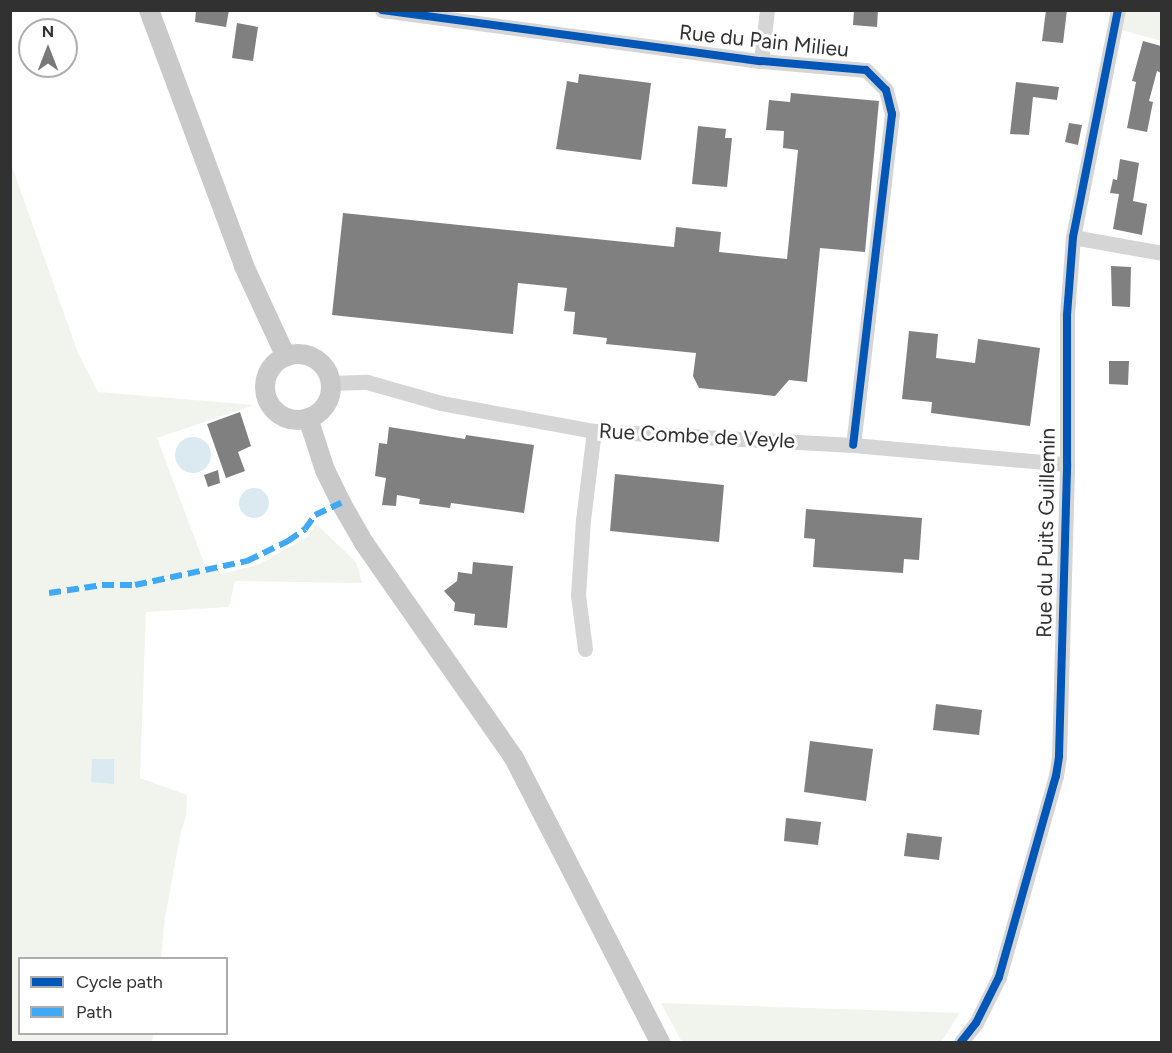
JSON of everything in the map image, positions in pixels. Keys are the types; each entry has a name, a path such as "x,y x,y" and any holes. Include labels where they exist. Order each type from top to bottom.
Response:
{"main road":[{"path":"149,10 244,266 286,357"},
{"path":"299,354 320,363 330,383 326,404 308,418 287,418 277,412 266,393 269,371 286,357 299,354"},
{"path":"308,418 325,470 346,513 363,543 514,758 660,1042"}],"street":[{"name":"Rue du Pain Milieu","path":"382,10 761,61 866,70 886,90 892,114 853,445"},
{"path":"761,61 767,10"},
{"name":"Rue du Puits Guillemin","path":"961,1042 976,1023 999,977 1056,776 1059,756 1067,464 1067,315 1073,237 1118,10"},
{"path":"1073,237 1161,253"},
{"name":"Rue Combe de Veyle","path":"330,383 367,382 441,403 594,431 853,445 1067,464"},
{"path":"585,649 578,595 583,520 594,431"}],"shaded area":[{"path":"1126,11 1161,11 1161,41 1122,30"},
{"path":"10,161 78,353 98,392 254,405 157,438 204,563 223,574 259,564 308,537 316,524 356,562 362,583 235,581 229,607 146,612 140,778 187,795 186,815 165,917 161,957 18,957 18,1035 153,1035 152,1042 11,1042"},
{"path":"193,437 205,443 211,455 205,467 193,473 181,467 175,455 181,443"},
{"path":"254,488 264,493 269,503 264,513 254,518 244,513 239,503 244,493"},
{"path":"92,759 114,759 114,784 91,782"},
{"path":"661,1003 960,1013 941,1042 682,1042"}],"building":[{"path":"196,10 229,10 226,27 195,22"},
{"path":"854,10 878,10 877,27 853,25"},
{"path":"1046,10 1067,10 1063,43 1042,41"},
{"path":"237,23 258,27 253,61 232,58"},
{"path":"1143,41 1161,46 1161,73 1157,71 1149,101 1153,102 1147,132 1127,128 1136,82 1132,81"},
{"path":"579,74 651,83 641,160 556,149 567,81 578,83"},
{"path":"1016,82 1059,87 1057,100 1033,97 1029,135 1010,134"},
{"path":"791,93 879,101 865,252 820,248 807,382 789,380 775,396 699,388 693,376 696,353 606,344 607,338 573,334 575,312 564,311 567,288 518,283 513,334 332,315 343,213 674,247 676,227 721,232 719,252 787,259 798,150 783,148 784,131 766,130 769,100 790,102"},
{"path":"1069,123 1082,125 1078,145 1065,142"},
{"path":"698,126 726,129 725,138 732,138 727,187 692,184"},
{"path":"1120,159 1139,163 1133,201 1147,204 1142,235 1113,229 1119,194 1110,193 1113,179 1117,180"},
{"path":"1111,266 1131,267 1130,307 1112,306"},
{"path":"909,331 938,334 936,358 975,363 978,339 1040,348 1030,426 931,413 932,402 902,399"},
{"path":"1109,361 1129,361 1128,385 1109,384"},
{"path":"240,412 251,446 238,452 245,471 226,478 207,424"},
{"path":"389,427 465,439 466,435 534,445 524,513 451,503 450,508 419,504 420,499 397,495 396,506 382,505 386,478 375,476 379,443 387,444"},
{"path":"218,470 220,483 208,487 204,475"},
{"path":"615,474 724,485 719,542 610,531"},
{"path":"806,509 922,518 919,560 904,559 903,573 813,567 815,539 804,538"},
{"path":"473,562 513,566 507,628 474,625 475,614 454,611 455,603 444,591 457,581 458,572 472,574"},
{"path":"936,704 982,710 979,735 933,730"},
{"path":"810,741 873,749 866,801 804,792"},
{"path":"786,818 821,822 818,845 784,841"},
{"path":"907,833 942,837 939,860 904,856"}],"marked path":[{"path":"49,593 102,585 135,585 247,561 288,541 305,529 315,515 341,503"}],"cycle path":[{"path":"382,10 761,61 866,70 886,90 892,114 853,445"},
{"path":"961,1042 976,1023 999,977 1056,776 1059,756 1067,464 1067,315 1073,237 1118,10"}]}
